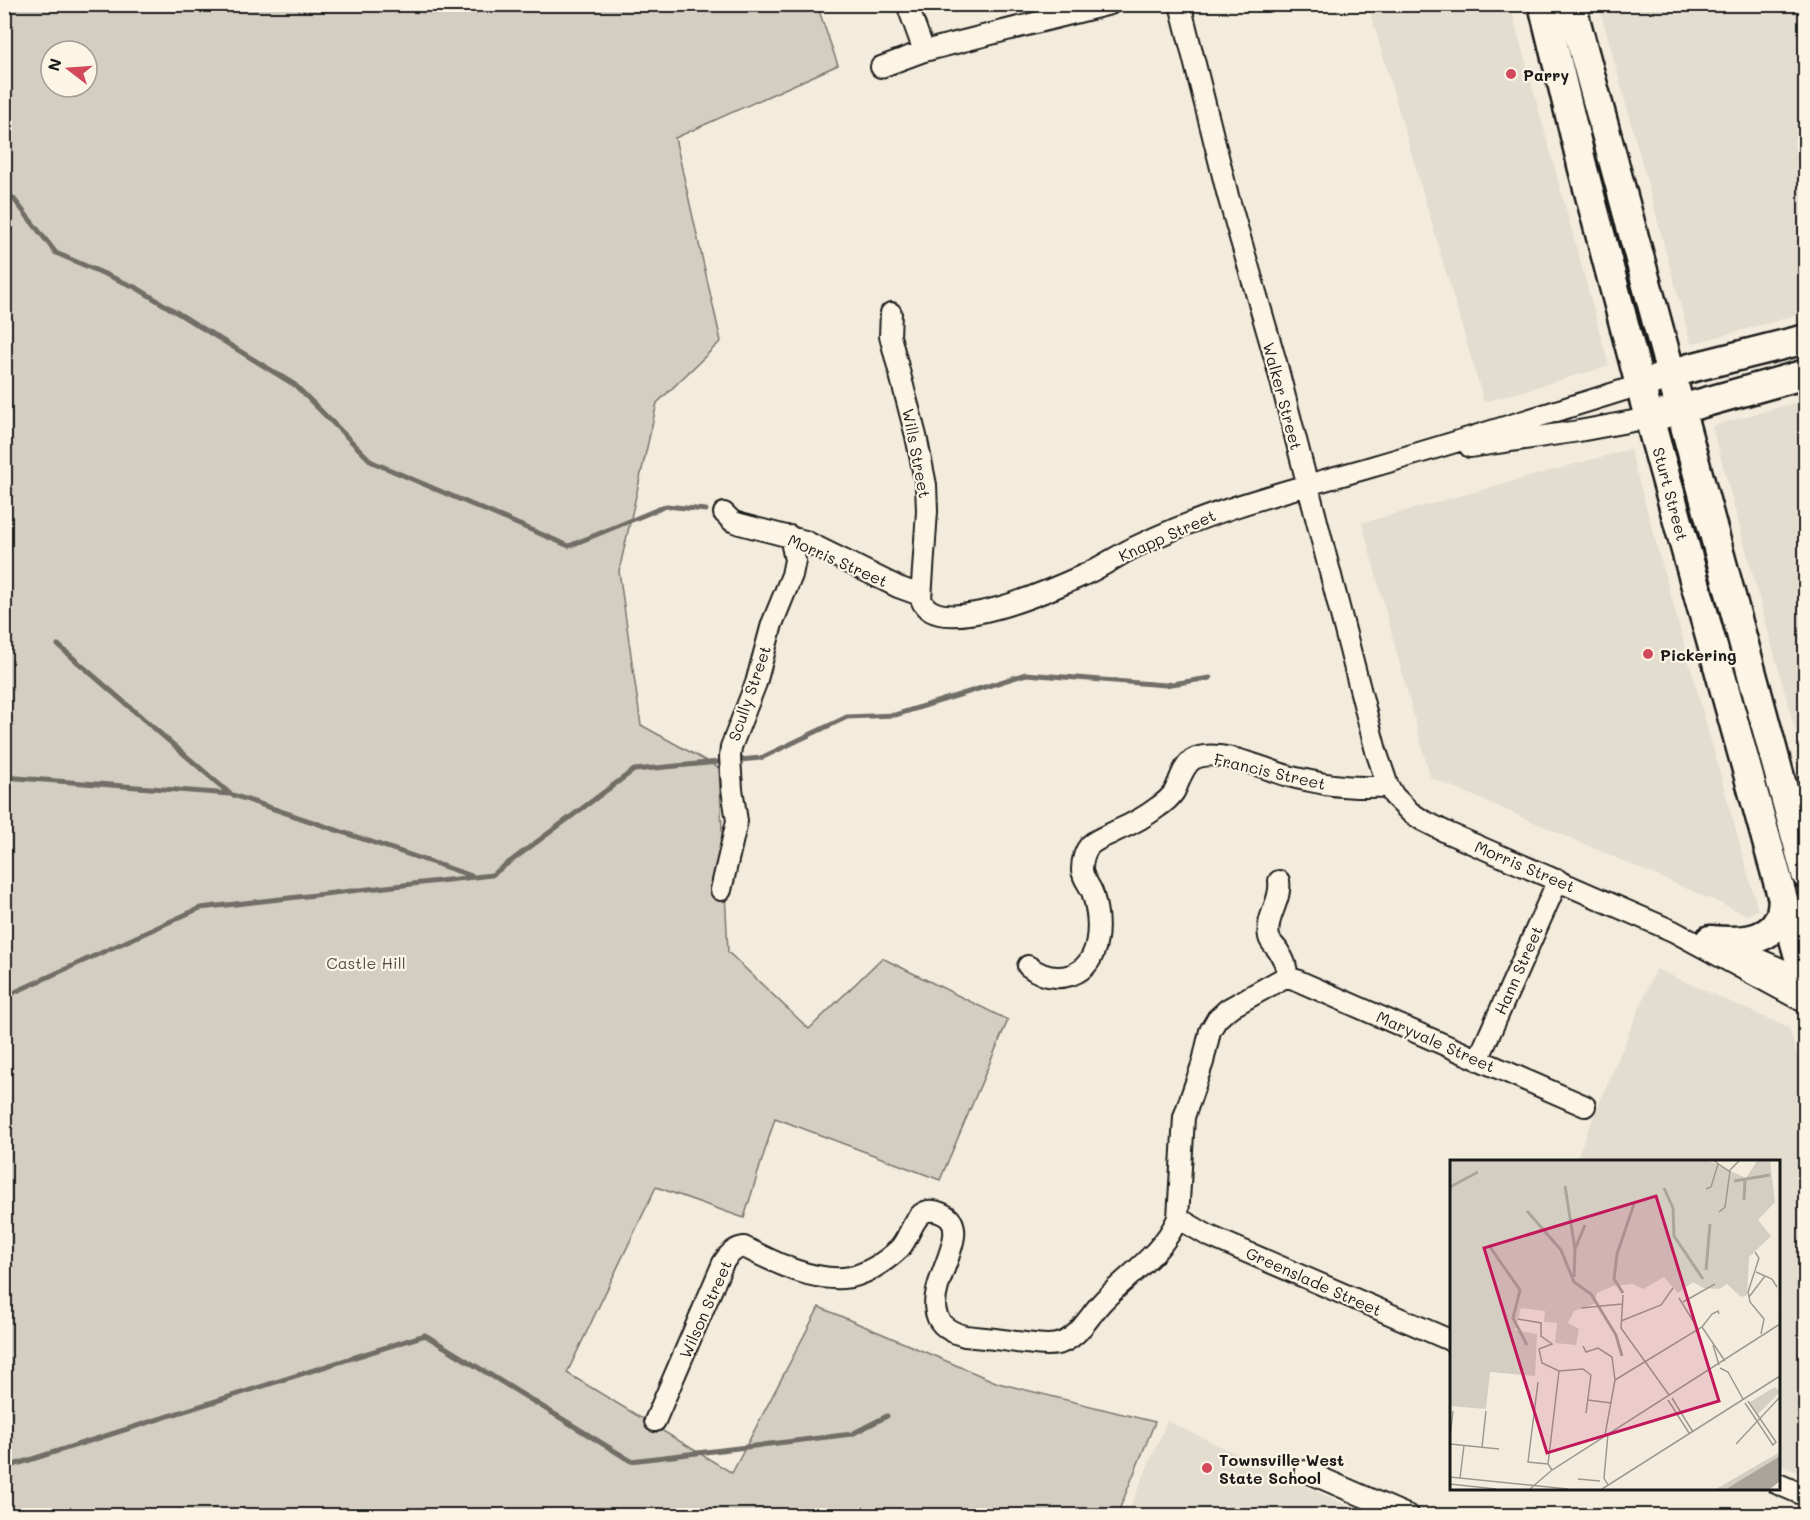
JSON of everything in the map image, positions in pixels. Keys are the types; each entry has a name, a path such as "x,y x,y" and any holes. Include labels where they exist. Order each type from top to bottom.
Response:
{"main road":[{"name":"Sturt Street","path":"1559,14 1680,409 1806,874"},
{"name":"Sturt Street","path":"1559,14 1583,169 1649,418 1805,980"},
{"path":"1640,385 1729,358 1806,339"},
{"path":"1729,358 1738,393"},
{"path":"1649,418 1806,374"},
{"path":"1710,940 1740,942 1767,933 1778,922 1783,900"}],"street":[{"path":"907,4 924,51"},
{"path":"881,67 924,51 1110,4"},
{"name":"Walker Street","path":"1180,4 1230,205 1276,362 1376,751 1388,786"},
{"name":"Wills Street","path":"891,313 892,348 914,427 926,485 927,511 920,595"},
{"name":"Knapp Street","path":"920,595 925,607 937,613 964,615 994,609 1043,592 1087,573 1135,547 1208,516 1640,385"},
{"path":"1579,404 1588,429"},
{"name":"Knapp Street","path":"1426,451 1515,442 1649,418"},
{"name":"Morris Street","path":"723,513 732,521 740,524 805,541 920,595"},
{"name":"Scully Street","path":"721,890 737,820 731,775 732,742 756,683 772,624 792,574 795,554 789,536"},
{"path":"792,574 805,559 831,554"},
{"name":"Francis Street","path":"1028,966 1040,974 1062,977 1076,972 1092,957 1097,938 1098,917 1092,892 1082,869 1086,850 1097,841 1133,824 1165,801 1174,792 1187,765 1196,758 1224,757 1284,775 1326,784 1388,786"},
{"name":"Morris Street","path":"1388,786 1402,804 1422,820 1673,931 1806,1003"},
{"name":"Hann Street","path":"1478,1060 1558,880"},
{"path":"1178,1218 1184,1117 1212,1027 1228,1009 1287,976 1284,961 1269,936 1271,917 1279,895 1279,881"},
{"name":"Morris Street","path":"1673,931 1710,940 1805,980"},
{"name":"Maryvale Street","path":"1287,976 1585,1106"},
{"name":"Wilson Street","path":"655,1421 723,1263 731,1252 740,1247 798,1271 823,1277 845,1278 870,1269 899,1248 921,1214 940,1213 950,1219 955,1228 954,1241 936,1295 936,1310 942,1323 954,1333 965,1336 1046,1346 1063,1342 1080,1329 1102,1301 1149,1259 1178,1218"},
{"name":"Greenslade Street","path":"1178,1218 1207,1234 1450,1340"},
{"path":"1305,1471 1409,1515"},
{"path":"1780,1484 1806,1496"}],"shaded area":[{"path":"1368,5 1510,5 1609,366 1484,402"},
{"path":"1599,5 1805,5 1805,313 1691,344"},
{"path":"1806,400 1805,766 1712,426"},
{"path":"1630,449 1758,910 1747,915 1430,777 1362,523"},
{"path":"1656,969 1789,1028 1806,1086 1805,1476 1780,1464 1780,1160 1575,1160"},
{"name":"Townsville West State School","path":"1167,1421 1367,1515 1127,1515"}],"green space":[{"name":"Castle Hill","path":"5,5 817,5 838,65 675,138 721,341 657,403 619,571 641,725 719,768 728,952 809,1029 882,958 1008,1020 940,1180 775,1118 744,1218 656,1187 567,1373 732,1473 819,1307 998,1383 1155,1422 1117,1515 5,1516"}],"waterway":[{"path":"13,198 56,253 137,288 295,385 372,462 569,546 666,506 706,510"},
{"path":"58,645 229,793"},
{"path":"4,997 200,908 492,875 634,770 761,758 847,717 895,715 1026,674 1165,685 1210,678"},
{"path":"4,777 230,794 472,876"},
{"path":"4,1468 425,1335 631,1461 852,1434 887,1416"}],"place":[{"name":"Parry","path":"1511,74"},
{"name":"Pickering","path":"1648,654"},
{"name":"Townsville West State School","path":"1207,1468"}]}
